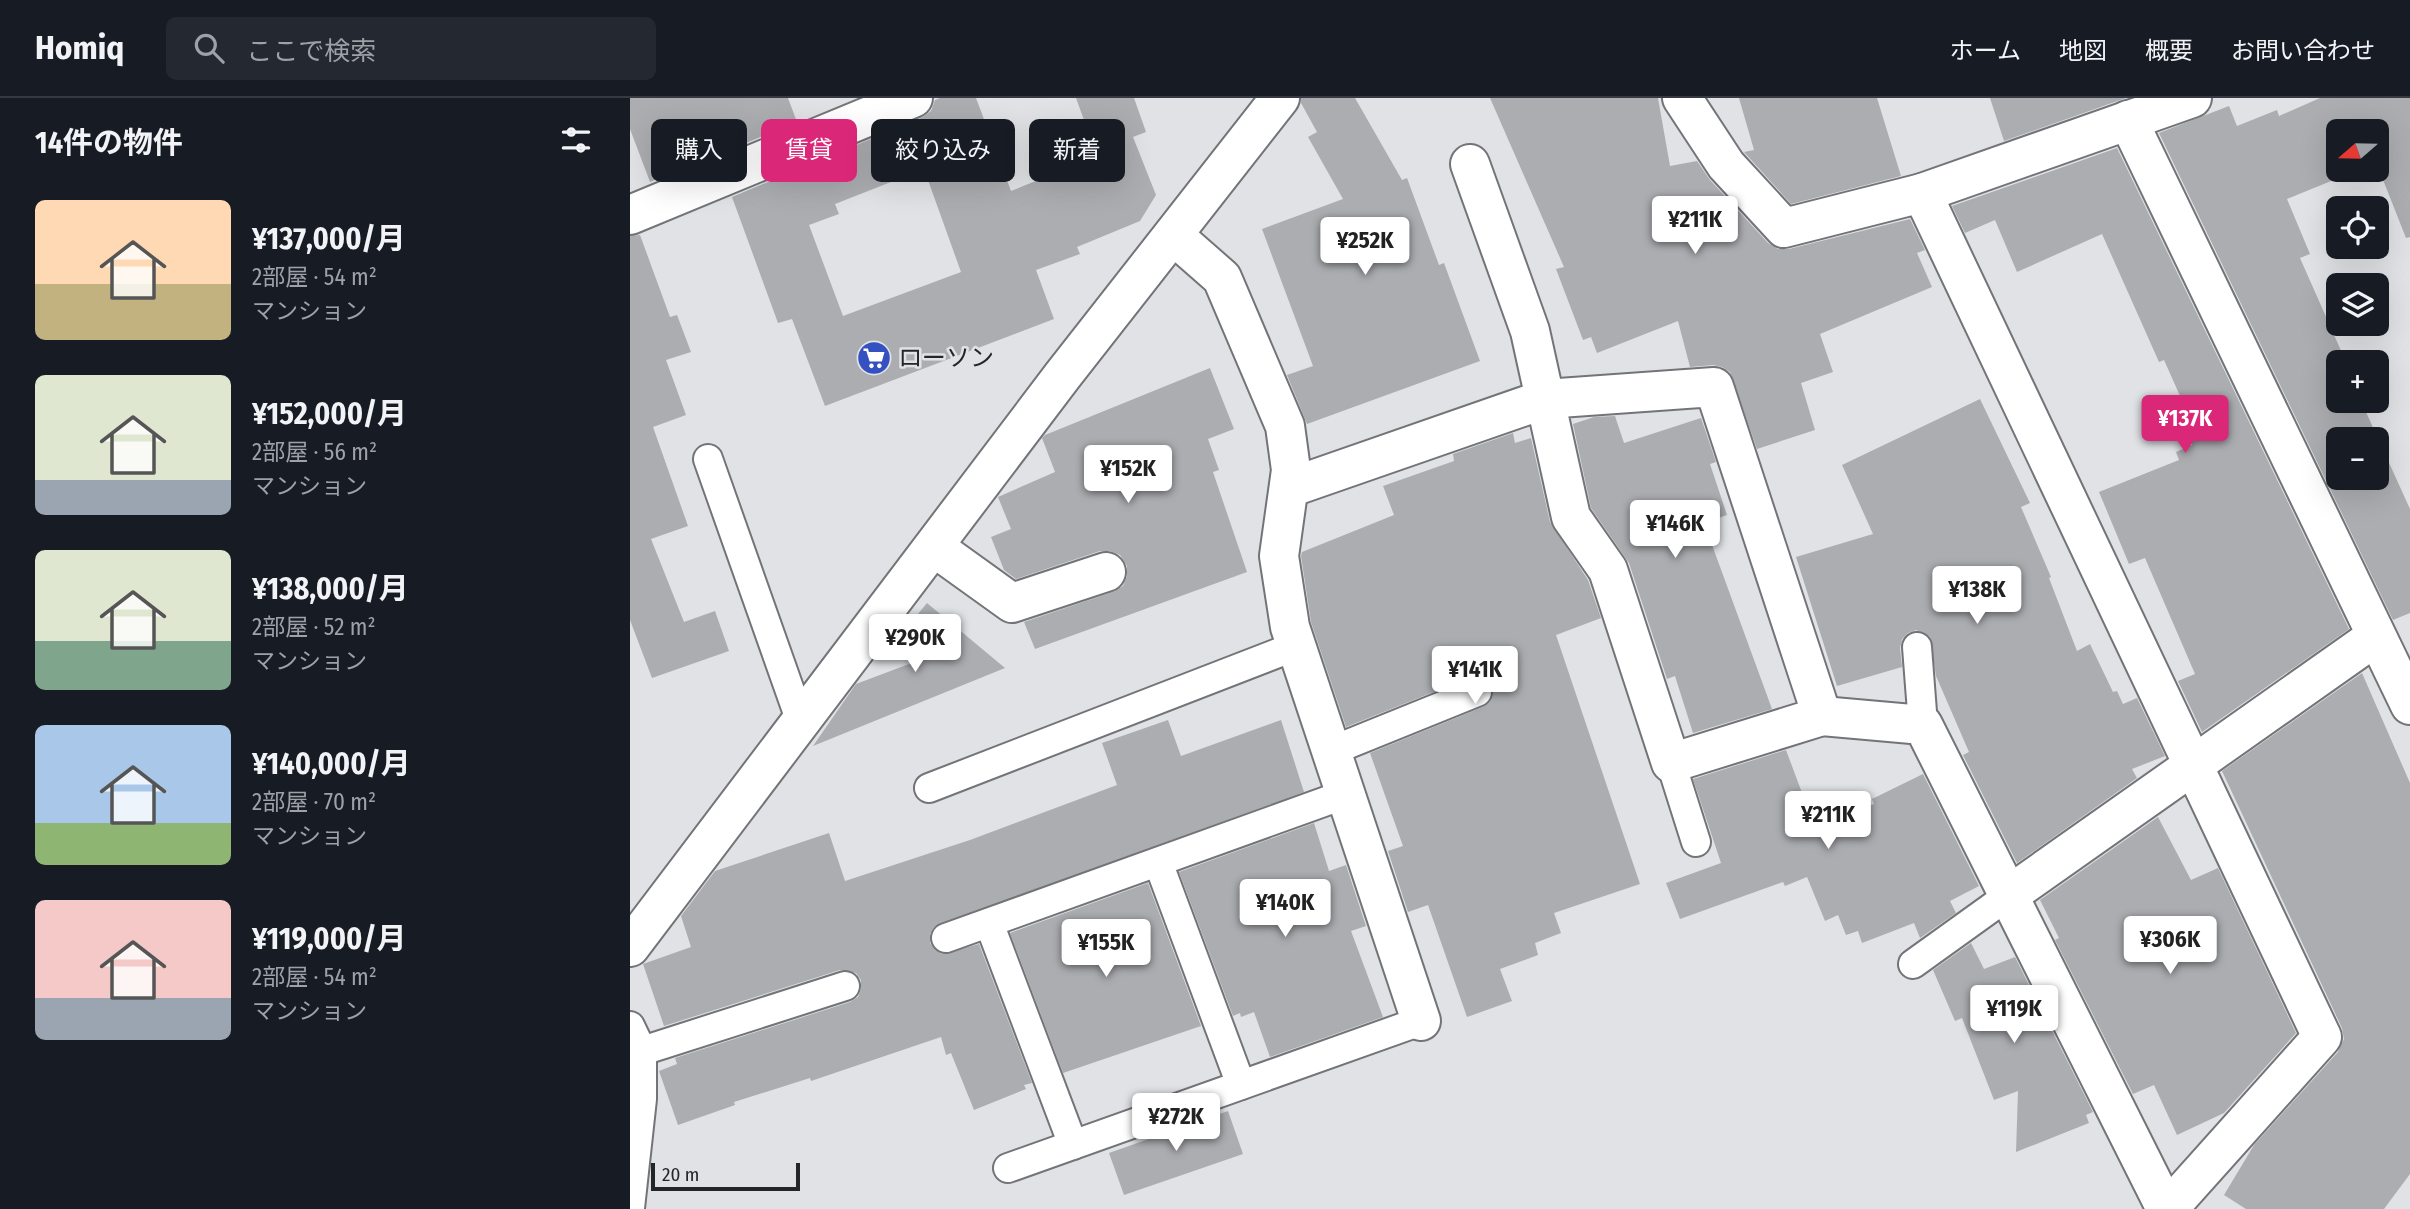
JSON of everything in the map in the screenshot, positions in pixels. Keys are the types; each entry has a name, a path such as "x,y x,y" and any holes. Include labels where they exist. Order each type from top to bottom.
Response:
{"street":[{"path":"630,947 1280,98"},
{"path":"1682,98 1726,164 1784,228 1922,193 2192,98"},
{"path":"630,215 898,101"},
{"path":"2128,120 2410,705"},
{"path":"1470,164 1530,331 1571,517 1608,570 1671,763 1822,716 1923,725 2167,1209 2322,1037 1922,193"},
{"path":"1173,235 1222,278 1285,426 1291,470 1279,556 1290,628 1421,1021"},
{"path":"1289,488 1545,399 1714,387 1822,716"},
{"path":"934,547 1012,603 1106,572"},
{"path":"2009,895 2375,637"}],"lane":[{"path":"708,459 801,722"},
{"path":"929,788 1296,646"},
{"path":"1917,647 1923,725"},
{"path":"1331,751 1477,692"},
{"path":"1671,763 1696,842"},
{"path":"946,938 1346,794"},
{"path":"1158,862 1241,1085"},
{"path":"1913,964 2009,895"},
{"path":"989,923 1073,1145"},
{"path":"642,1051 845,986"},
{"path":"1008,1168 1421,1021"},
{"path":"630,1026 642,1051 642,1099 630,1208"}],"building":[{"path":"630,98 788,98 796,119 761,119 761,137 747,142 747,119 651,119 650,182 630,129"},
{"path":"940,98 976,98 984,119 919,119 931,111 935,100"},
{"path":"1076,98 1134,98 1146,132 1133,137 1156,195 1140,221 1077,247 1080,254 1036,270 1054,319 825,406 792,319 778,323 732,197 768,182 857,182 857,145 871,139 871,182 891,182 835,204 839,214 809,225 843,316 961,272 929,182 1008,182 1011,191 1033,182 1125,182 1125,119 1084,119"},
{"path":"1301,98 1355,98 1402,180 1407,178 1439,265 1444,263 1480,361 1307,424 1287,375 1313,366 1262,229 1343,199 1308,137 1317,132 1301,103"},
{"path":"1490,98 1658,98 1670,166 1697,161 1710,180 1768,243 1778,249 1789,249 1910,219 1925,250 1917,253 1932,287 1820,334 1833,372 1801,383 1815,430 1757,449 1730,372 1713,365 1690,367 1678,321 1597,353 1591,337 1583,340 1556,269 1564,267"},
{"path":"1739,98 1877,98 1901,176 1791,204 1744,152 1754,150"},
{"path":"1990,98 2126,98 2004,141"},
{"path":"2320,98 2410,98 2410,237 2406,238 2384,182 2389,182 2389,119 2326,119 2326,182 2329,182 2287,199 2310,254 2300,258 2326,317 2326,336 2334,336 2341,350 2326,350 2326,413 2366,413 2373,427 2326,427 2326,481 2159,133 2229,106 2237,126 2277,110 2279,116"},
{"path":"2117,148 2349,629 2202,732 2178,681 2195,674 2145,558 2129,564 2099,492 2179,460 2176,452 2192,445 2189,437 2197,434 2164,360 2159,362 2102,234 2017,272 1995,220 1965,233 1952,206"},
{"path":"640,235 670,317 677,315 691,352 666,360 686,415 653,427 688,526 651,539 684,622 715,611 729,651 652,678 630,620 630,236"},
{"path":"1210,368 1234,429 1208,439 1219,470 1213,472 1247,572 1035,649 1024,622 1113,592 1123,586 1127,566 1120,555 1100,551 1016,579 1004,570 991,537 1011,529 998,497 1055,472 1042,438 1045,435"},
{"path":"1980,399 2030,503 2021,507 2051,577 2049,578 2077,651 2090,644 2113,692 2117,691 2123,704 2137,698 2165,756 2132,769 2137,778 2017,863 1963,755 1969,752 1936,676 1930,637 1916,630 1908,633 1902,639 1900,648 1902,667 1837,686 1796,557 1873,534 1842,465"},
{"path":"1615,416 1624,443 1701,418 1716,462 1710,464 1727,515 1704,523 1772,709 1693,733 1675,676 1667,679 1629,563 1591,508 1573,424 1594,417"},
{"path":"1513,433 1515,443 1531,438 1550,522 1588,580 1601,618 1556,635 1640,884 1554,913 1561,933 1535,943 1538,955 1500,969 1512,1001 1467,1017 1428,905 1408,912 1388,851 1403,846 1370,753 1483,707 1490,702 1493,686 1487,679 1471,677 1346,727 1311,622 1301,556 1302,552 1394,515 1383,486 1454,461 1453,454"},
{"path":"2389,463 2410,509 2410,613 2393,620 2331,490 2389,490"},
{"path":"927,603 1005,668 813,746 856,684 917,661 895,642"},
{"path":"2362,673 2410,783 2410,1174 2384,1209 2246,1209 2224,1195 2254,1145 2338,1052 2344,1039 2342,1028 2222,771"},
{"path":"1168,720 1181,756 1281,720 1304,792 934,927 930,934 930,943 942,954 979,944 1032,1083 1024,1085 1026,1089 974,1110 951,1053 946,1055 941,1037 811,1081 810,1078 734,1102 735,1105 678,1125 659,1071 677,1064 675,1058 850,1002 858,997 861,989 861,980 856,973 840,970 664,1026 643,964 691,947 681,916 715,871 829,833 845,881 970,840 1117,785 1102,743"},
{"path":"1786,750 1814,825 1874,804 1872,799 1923,774 1979,886 1950,901 1956,913 1920,938 1914,923 1862,943 1858,931 1846,935 1838,915 1825,921 1807,877 1785,886 1783,882 1680,919 1666,883 1721,863 1693,779"},
{"path":"2158,817 2191,880 2218,868 2296,1033 2224,1113 2177,1135 2154,1085 2133,1094 2055,940 2059,938 2040,900"},
{"path":"1314,823 1329,871 1346,865 1366,926 1351,931 1383,1017 1270,1057 1254,1012 1241,1017 1240,1013 1233,1016 1179,872"},
{"path":"1148,883 1201,1026 1063,1073 1010,933"},
{"path":"1971,943 1984,969 2015,957 2093,1112 2086,1115 2089,1123 2016,1152 2018,1091 1994,1100 1962,1018 1955,1021 1933,970"},
{"path":"1228,1111 1243,1154 1124,1195 1109,1153"}],"place":[{"name":"ローソン","path":"874,358"}]}
